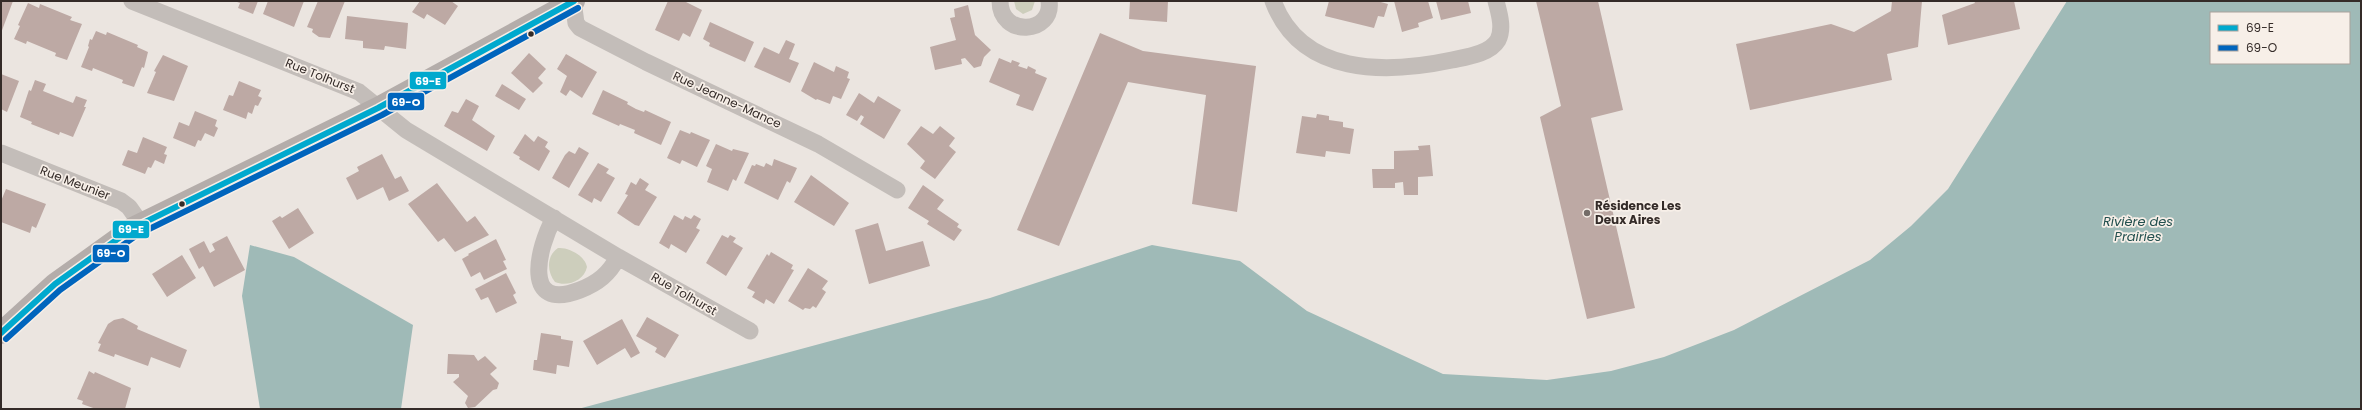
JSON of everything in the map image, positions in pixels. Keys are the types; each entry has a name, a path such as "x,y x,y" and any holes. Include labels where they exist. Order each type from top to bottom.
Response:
{"street":[{"name":"Rue Tolhurst","path":"132,1 352,88 406,130 618,257 750,331"},
{"path":"1,333 55,284 108,245 140,224 378,108 574,1"},
{"name":"Rue Jeanne-Mance","path":"574,1 576,23 580,28 646,62 818,144 897,190"},
{"path":"1000,1 1002,11 1006,19 1012,24 1025,28 1037,25 1044,20 1049,10 1048,1"},
{"path":"1273,1 1290,30 1319,54 1339,63 1378,68 1440,62 1488,49 1495,44 1500,34 1500,19 1496,1"},
{"name":"Rue Meunier","path":"1,153 121,201 129,207 140,224"},
{"path":"554,218 545,234 539,254 539,280 547,292 555,295 567,294 593,284 605,276 618,257"}],"green space":[{"path":"1014,1 1035,1 1032,10 1023,14 1016,9"},
{"path":"558,248 567,249 576,253 586,263 587,267 585,272 574,282 565,284 555,282 550,274 549,264 551,255"}],"water":[{"name":"Rivière des Prairies","path":"2067,1 2361,1 2361,409 578,409 990,298 1152,245 1240,261 1307,311 1443,374 1547,380 1611,371 1664,357 1734,330 1870,260 1911,226 1948,189"},
{"path":"250,245 294,257 413,325 401,409 260,409 242,296"}],"building":[{"path":"1,1 13,1 1,33"},
{"path":"234,1 258,1 253,14 238,8 240,3"},
{"path":"268,1 304,1 294,27 263,14"},
{"path":"318,1 345,1 330,38 319,37 312,32 313,29 307,27"},
{"path":"420,1 451,1 458,6 445,25 427,14 424,19 412,12"},
{"path":"668,1 684,1 702,10 690,37 683,33 679,41 655,30"},
{"path":"1130,1 1168,1 1167,22 1129,19"},
{"path":"1329,1 1377,1 1388,4 1384,17 1378,16 1374,28 1325,16"},
{"path":"1394,1 1428,1 1433,18 1418,23 1419,27 1402,32"},
{"path":"1436,1 1468,1 1471,13 1441,20"},
{"name":"Résidence Les Deux Aires","path":"1536,1 1598,1 1623,110 1591,118 1635,308 1587,319 1540,117 1561,106"},
{"path":"1892,1 1922,1 1918,47 1887,54 1892,80 1750,110 1736,44 1831,24 1854,32 1891,11"},
{"path":"1974,1 2014,1 2020,29 1948,45 1942,15 1975,3"},
{"path":"28,3 39,8 40,4 72,17 70,20 82,24 67,60 55,56 56,53 27,41 26,44 14,39 20,26 18,25"},
{"path":"968,5 975,35 991,50 984,57 981,66 974,68 965,58 961,59 962,64 935,70 930,47 956,40 950,18 955,17 954,9"},
{"path":"347,16 408,23 406,49 385,46 384,50 363,48 363,41 345,39"},
{"path":"710,22 754,42 745,62 709,46 710,43 703,39"},
{"path":"96,31 106,35 107,32 138,45 137,47 148,52 144,68 142,67 134,87 122,83 123,80 93,68 92,71 81,67 89,47 90,39 92,40"},
{"path":"1100,33 1143,51 1256,66 1237,212 1192,204 1206,95 1128,82 1059,246 1017,230"},
{"path":"786,40 795,44 789,59 799,63 790,83 754,67 764,47 779,54"},
{"path":"529,53 546,69 538,78 543,83 533,93 511,73"},
{"path":"566,54 597,72 582,98 570,90 566,96 560,92 567,76 557,69"},
{"path":"163,55 188,66 174,101 147,93 156,72 154,71"},
{"path":"999,58 1011,63 1012,60 1020,63 1018,66 1027,69 1028,66 1036,70 1035,73 1047,78 1033,111 1016,105 1020,95 989,82"},
{"path":"814,62 834,72 836,66 849,72 847,78 850,79 841,99 833,96 830,104 817,99 816,100 801,91"},
{"path":"1,74 19,81 7,112 1,109"},
{"path":"35,80 46,84 43,91 73,103 76,96 87,100 84,107 86,107 73,137 60,132 59,135 31,124 32,122 20,117 29,90 31,91"},
{"path":"239,81 261,90 258,96 262,98 258,106 255,105 252,114 248,112 246,119 223,110 229,95 233,96"},
{"path":"502,84 526,99 519,110 495,96"},
{"path":"603,90 628,102 627,104 636,109 644,112 645,110 671,122 661,145 634,133 635,130 620,124 619,126 592,114"},
{"path":"859,93 874,103 878,96 901,110 884,139 860,124 864,117 861,115 857,121 846,115"},
{"path":"466,99 479,106 472,120 495,136 487,151 444,126 452,111 458,113"},
{"path":"195,111 217,120 215,126 218,128 214,137 205,133 201,141 198,140 195,147 173,138 179,122 189,126"},
{"path":"1317,114 1329,116 1329,120 1343,122 1343,127 1354,129 1350,154 1326,151 1325,157 1296,153 1302,116 1316,118"},
{"path":"921,126 933,134 940,126 955,138 949,146 956,152 935,179 920,168 925,161 907,144"},
{"path":"680,130 690,134 691,132 710,140 697,167 682,160 680,164 667,158"},
{"path":"525,134 534,142 538,136 548,142 545,147 550,151 539,171 519,159 520,157 513,153"},
{"path":"143,137 167,147 164,154 167,155 164,164 155,160 151,168 148,167 145,174 122,165 128,150 137,153"},
{"path":"716,144 732,151 733,149 749,153 736,181 733,179 728,191 707,182 712,169 706,166"},
{"path":"1430,145 1433,176 1418,177 1418,195 1404,195 1403,182 1395,183 1395,188 1373,188 1372,169 1394,169 1394,151 1419,150 1418,146"},
{"path":"579,147 589,153 569,188 552,178 565,155 569,151 575,154"},
{"path":"382,154 395,179 401,176 409,191 389,201 383,187 357,200 346,178 359,171 357,167"},
{"path":"774,159 797,168 790,183 787,181 778,200 744,183 752,165 755,166 756,164 764,167 766,163 772,166"},
{"path":"598,163 609,169 606,173 615,178 601,202 594,198 592,203 578,195"},
{"path":"811,175 849,203 834,226 794,202"},
{"path":"640,178 649,184 645,190 657,197 639,226 617,213 628,195 625,194 631,182 636,185"},
{"path":"437,183 467,222 475,216 489,235 455,252 444,238 438,242 408,204"},
{"path":"923,185 944,200 937,209 959,224 957,227 962,230 954,241 927,224 929,221 908,208"},
{"path":"6,189 46,204 36,228 32,226 30,233 1,222 1,201"},
{"path":"298,208 314,233 289,249 272,221 280,216 282,218"},
{"path":"674,215 683,220 685,216 691,219 694,215 701,219 696,228 700,230 686,253 671,244 669,249 659,243"},
{"path":"878,223 886,251 923,241 930,266 869,284 855,230"},
{"path":"722,235 728,238 730,235 736,238 733,242 743,248 726,276 706,263"},
{"path":"227,236 245,270 214,287 203,266 199,269 189,249 204,241 210,253 215,250 212,244"},
{"path":"496,239 506,260 503,261 507,269 484,280 480,272 471,277 462,259 469,255 468,254"},
{"path":"771,252 793,265 791,269 794,270 774,304 766,299 764,304 752,297 755,292 747,288 767,254 769,256"},
{"path":"182,255 196,278 167,297 152,274"},
{"path":"808,268 828,281 822,289 826,292 816,308 813,306 810,309 805,308 803,310 788,301"},
{"path":"506,273 516,293 513,295 517,303 496,313 488,297 481,300 475,289"},
{"path":"647,317 679,335 665,358 655,352 657,348 636,336"},
{"path":"123,318 138,326 137,329 187,350 180,368 151,357 148,366 115,354 114,357 98,351 101,344 98,343 108,324 114,320"},
{"path":"622,319 640,353 631,358 625,348 597,365 583,341"},
{"path":"541,333 561,336 561,339 573,341 569,367 557,365 556,374 533,370 534,360 537,360"},
{"path":"448,354 474,355 478,361 485,356 497,368 490,374 499,383 497,389 493,390 475,407 468,408 465,403 468,396 453,382 459,377 459,374 447,374"},
{"path":"89,371 94,374 95,372 131,388 125,409 96,409 82,404 83,401 77,399"}],"transit line":[{"name":"69-E","path":"1,333 55,284 133,228 378,108 574,1"},
{"name":"69-O","path":"6,339 60,290 137,235 382,115 578,8"}],"place":[{"name":"Résidence Les Deux Aires","path":"1587,213"}]}
